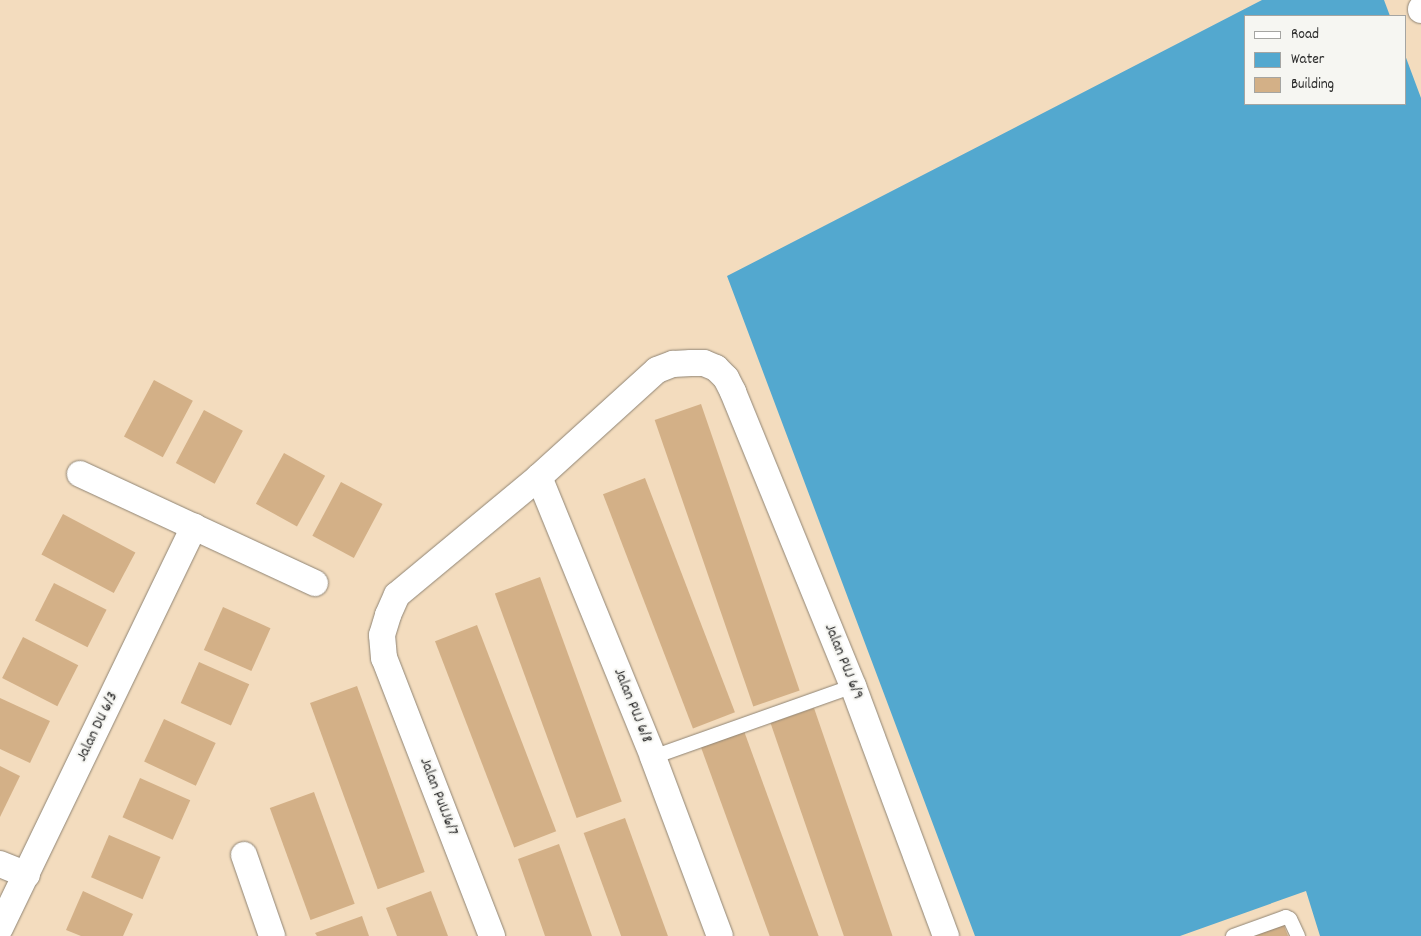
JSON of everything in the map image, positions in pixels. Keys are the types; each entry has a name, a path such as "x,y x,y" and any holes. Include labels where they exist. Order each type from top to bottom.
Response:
{"street":[{"name":"Jalan PUJ 6/9","path":"539,477 656,370 673,364 704,363 721,373 733,392 853,686 946,936"},
{"path":"80,474 315,583"},
{"name":"Jalan PuUJ6/7","path":"492,936 384,658 382,635 397,595 539,477"},
{"name":"Jalan PUJ 6/8","path":"539,477 653,757 720,936"},
{"name":"Jalan DU 6/3","path":"0,928 194,526"},
{"path":"244,855 272,936"},
{"path":"0,864 27,875"}],"lane":[{"path":"653,757 853,686"},
{"path":"1233,936 1286,917 1290,919 1298,936"}],"water":[{"path":"1262,0 1384,0 1390,15 1244,15 1244,105 1406,105 1406,58 1421,98 1421,936 1320,936 1306,891 1180,936 975,936 727,276"}],"building":[{"path":"154,380 193,401 163,457 124,437"},
{"path":"701,404 800,690 753,706 655,420"},
{"path":"204,410 243,431 215,484 176,463"},
{"path":"284,453 325,476 297,527 256,504"},
{"path":"645,478 735,712 693,728 603,494"},
{"path":"341,482 382,504 354,558 312,536"},
{"path":"63,514 135,552 114,593 41,555"},
{"path":"540,577 622,802 577,818 495,593"},
{"path":"54,583 107,610 88,647 35,620"},
{"path":"223,607 271,628 251,671 204,650"},
{"path":"477,625 556,831 514,847 435,641"},
{"path":"23,637 78,665 57,706 2,678"},
{"path":"199,662 249,684 231,725 181,703"},
{"path":"357,686 425,872 378,889 310,703"},
{"path":"0,698 50,721 30,763 0,749"},
{"path":"814,708 892,936 844,936 771,723"},
{"path":"164,719 216,743 196,786 144,762"},
{"path":"744,731 819,936 770,936 701,747"},
{"path":"0,766 20,776 0,817"},
{"path":"140,778 190,800 173,840 123,817"},
{"path":"314,792 355,904 311,920 270,808"},
{"path":"625,818 668,936 621,936 584,833"},
{"path":"109,835 161,857 143,899 91,877"},
{"path":"559,844 592,936 545,936 518,859"},
{"path":"83,891 133,914 123,936 81,936 66,930"},
{"path":"431,891 448,936 397,936 386,908"},
{"path":"362,916 369,936 317,936 315,933"},
{"path":"1283,923 1288,936 1250,936"}]}
